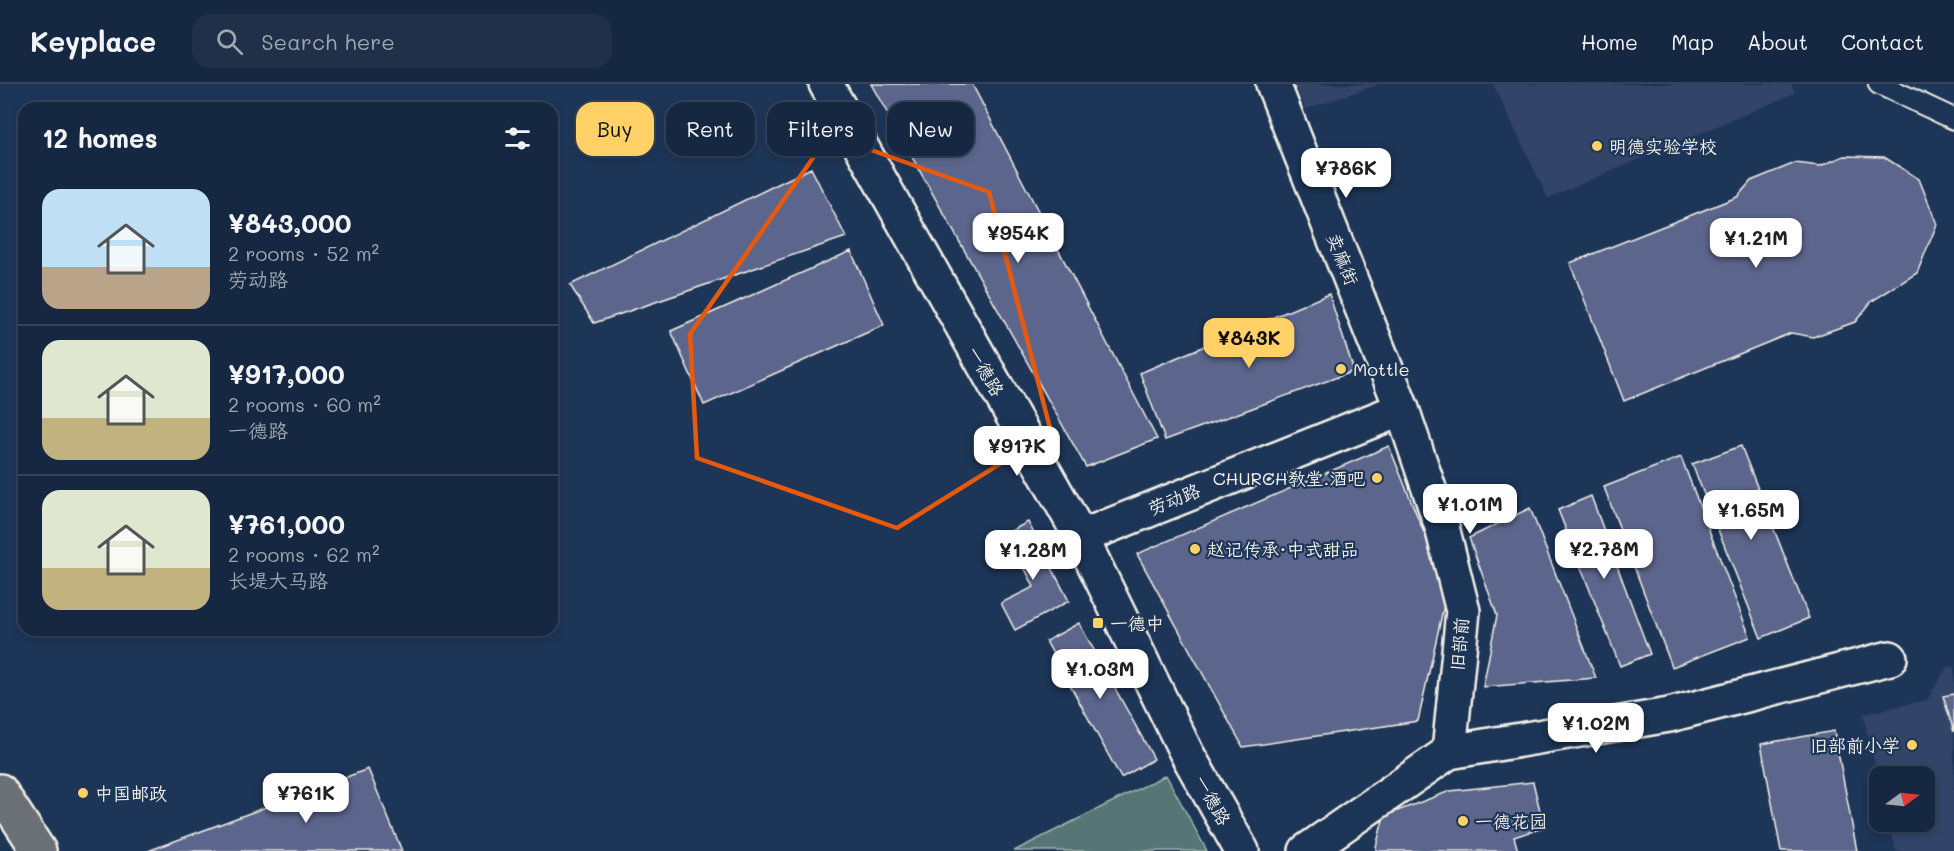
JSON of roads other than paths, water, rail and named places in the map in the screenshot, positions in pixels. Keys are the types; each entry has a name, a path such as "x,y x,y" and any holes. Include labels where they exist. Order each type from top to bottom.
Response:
{"main road":[{"path":"2,799 39,851"}],"street":[{"name":"一德路","path":"826,84 1081,537 1186,752 1242,851"},
{"name":"卖麻街","path":"1273,84 1373,333"},
{"name":"旧部前","path":"1373,333 1402,409 1442,527 1463,611 1449,752"},
{"name":"劳动路","path":"1081,537 1402,409"},
{"path":"1306,851 1449,752 1669,716 1890,658"}],"lane":[{"path":"1878,84 1954,119"}],"place":[{"name":"明德实验学校","path":"1597,146"},
{"name":"Mottle","path":"1341,369"},
{"name":"CHURCH教堂.酒吧","path":"1377,478"},
{"name":"赵记传承·中式甜品","path":"1195,549"},
{"name":"一德中","path":"1098,623"},
{"name":"旧部前小学","path":"1912,745"},
{"name":"中国邮政","path":"83,793"},
{"name":"一德花园","path":"1463,821"}]}
